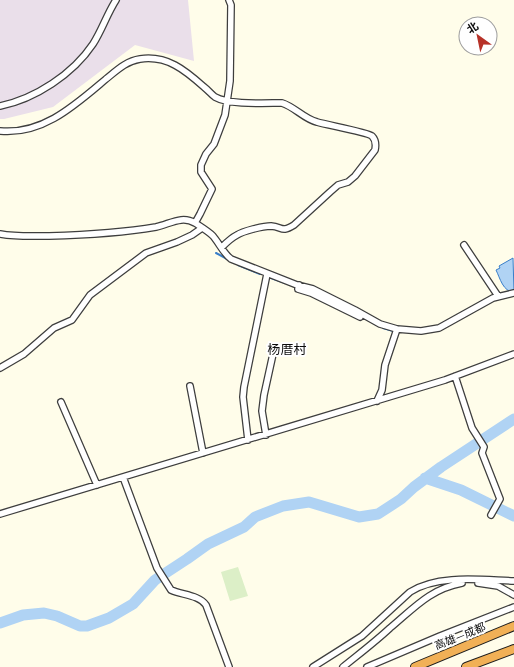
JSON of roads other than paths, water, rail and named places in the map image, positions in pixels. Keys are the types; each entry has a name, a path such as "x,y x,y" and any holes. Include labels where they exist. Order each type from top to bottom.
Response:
{"highway":[{"name":"高雄—成都","path":"415,667 514,626"},
{"path":"466,667 514,650"}],"street":[{"path":"0,106 19,101 38,92 70,70 93,44 116,0"},
{"path":"195,223 212,188 201,172 201,165 206,154 214,144 225,115 230,81 231,5 229,0"},
{"path":"0,131 12,132 27,130 57,116 72,107 125,64 137,59 149,58 161,59 174,64 199,82 214,97 227,101 282,103 290,105 298,112 315,122 368,134 375,140 375,150 355,176 348,182 338,186 330,192 294,225 288,229 282,230 272,226 238,234 222,247"},
{"path":"0,234 13,236 78,236 136,230 162,226 179,220 190,220 211,235 231,259 298,287 312,291 380,324 397,329 421,331 439,328 498,296 514,293"},
{"path":"0,368 24,354 54,328 72,320 90,295 146,253 182,240 202,228"},
{"path":"464,245 498,296"},
{"path":"248,440 243,397 244,387 267,274"},
{"path":"377,401 382,390 385,365 397,329"},
{"path":"266,434 262,411 273,354"},
{"path":"0,514 377,401 455,376 514,354"},
{"path":"455,376 472,428 484,447 482,452 500,499 491,515"},
{"path":"190,386 203,453"},
{"path":"61,402 97,485"},
{"path":"124,477 157,568 171,590 203,600 229,667"},
{"path":"313,667 362,636 410,592 419,586 430,582 441,581 514,581"},
{"path":"343,667 428,596 449,585 472,581 498,586 514,595"},
{"path":"367,667 514,607"}],"water":[{"path":"513,258 514,292 507,290 496,270 500,268 499,266"}],"waterway":[{"path":"216,253 229,260"},
{"path":"238,265 260,274"},
{"path":"271,278 285,283"},
{"path":"383,328 393,331"},
{"path":"0,623 23,615 44,613 57,616 80,626 87,626 109,618 133,604 155,580 208,544 244,527 255,517 283,506 309,502 359,517 378,514 401,499 414,487 441,467 514,419"},
{"path":"425,478 461,490 514,516"}],"district":[{"name":"杨厝村","path":"287,349"}]}
